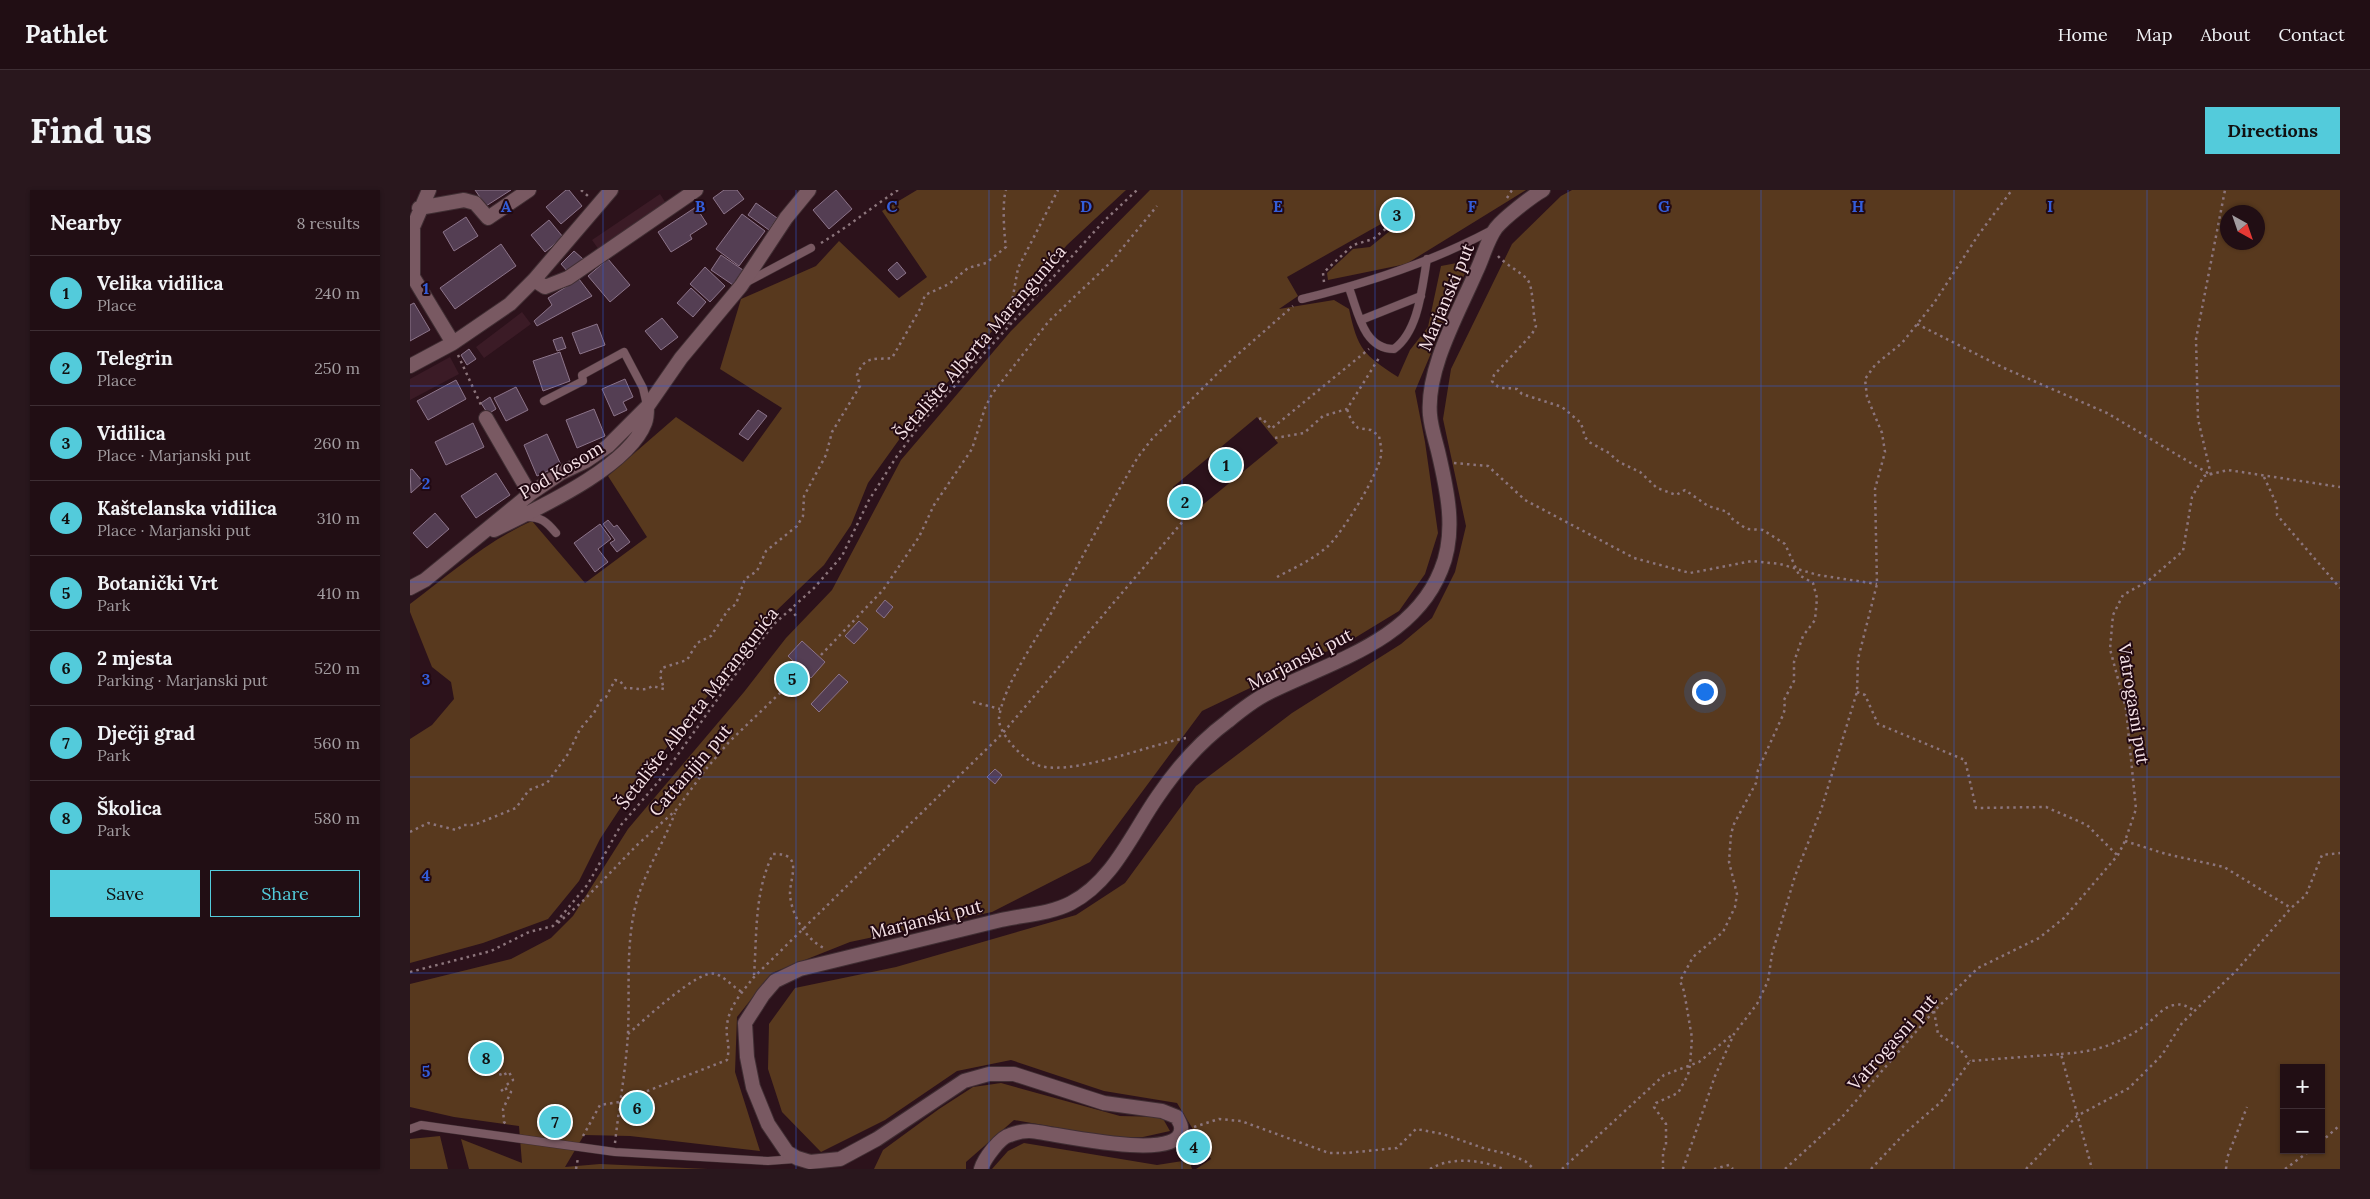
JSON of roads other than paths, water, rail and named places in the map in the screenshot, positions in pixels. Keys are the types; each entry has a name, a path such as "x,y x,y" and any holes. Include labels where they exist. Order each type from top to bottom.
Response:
{"street":[{"path":"429,190 411,228 411,278 453,343"},
{"path":"419,208 464,200 475,203 488,218 529,190"},
{"path":"410,366 453,343 510,304 534,280 610,190"},
{"path":"534,280 545,287 568,278 696,190"},
{"name":"Pod Kosom","path":"410,588 425,580 530,494 561,473 586,461 608,446 647,407 681,358 741,286 786,218 809,190"},
{"name":"Marjanski put","path":"797,1158 787,1152 768,1124 753,1087 747,1057 745,1023 763,994 775,981 800,970 1070,904 1096,886 1116,860 1158,796 1189,756 1226,722 1265,695 1345,658 1405,622 1425,599 1441,571 1448,546 1450,514 1430,417 1430,397 1436,371 1449,333 1496,228 1543,190"},
{"name":"Pod Kosom","path":"470,542 519,517 614,462 633,442 645,422 647,407"},
{"name":"Pod Kosom","path":"486,418 530,494"},
{"path":"797,1158 810,1162 840,1160 877,1139 964,1081 989,1074 1014,1074 1104,1103 1162,1111 1177,1116 1181,1128 1179,1136 1172,1141 1127,1146 1029,1131 1007,1135 985,1158 980,1169"}],"lane":[{"name":"Marjanski put","path":"1302,299 1349,288 1400,271 1496,228"},
{"name":"Pod Kosom","path":"741,286 810,248"},
{"path":"1349,288 1364,330 1376,344 1384,348 1394,349 1399,345 1411,326 1421,296 1427,259"},
{"path":"1361,320 1421,296"},
{"path":"544,402 583,382 582,375 624,352 643,388 647,407"},
{"path":"519,517 539,517 546,521 556,533"},
{"path":"410,1129 421,1125 615,1152 768,1161 797,1158"}],"place":[{"name":"Vidilica","path":"1397,215"},
{"name":"Velika vidilica","path":"1226,465"},
{"name":"Telegrin","path":"1185,502"},
{"name":"Botanički Vrt","path":"792,679"},
{"name":"Školica","path":"486,1058"},
{"name":"2 mjesta","path":"637,1108"},
{"name":"Dječji grad","path":"555,1122"},
{"name":"Kaštelanska vidilica","path":"1194,1147"}]}
